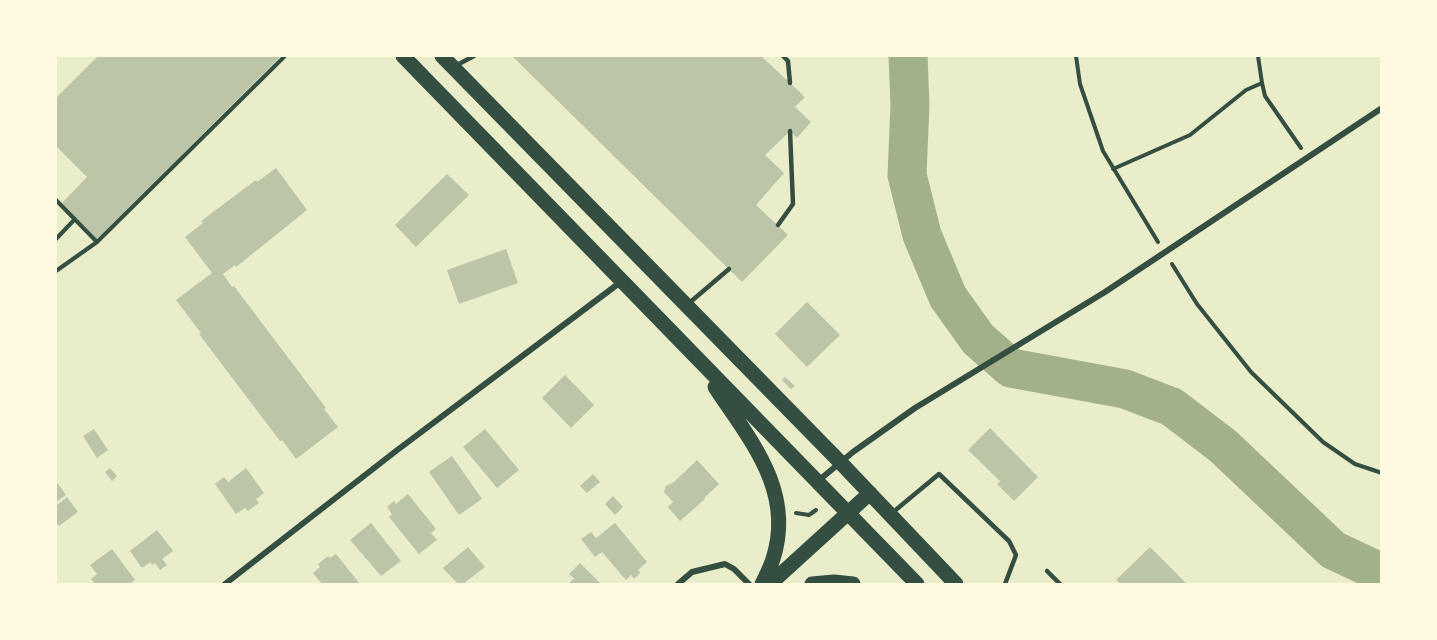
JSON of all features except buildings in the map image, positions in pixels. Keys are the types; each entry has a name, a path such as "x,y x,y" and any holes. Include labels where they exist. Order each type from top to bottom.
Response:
{"main road":[{"path":"403,56 916,585"},
{"path":"442,56 891,514 956,585"},
{"path":"698,359 765,463 775,490 779,510 774,558 762,585"},
{"path":"770,585 870,493"},
{"path":"812,585 834,582 853,585"}],"street":[{"path":"818,482 840,462 915,408 1104,292 1382,108"},
{"path":"225,585 396,451 622,281"},
{"path":"678,585 692,572 725,564 734,569 749,585"}],"lane":[{"path":"453,67 474,56"},
{"path":"783,56 788,61 790,83"},
{"path":"778,225 793,204 790,131"},
{"path":"687,305 729,269"},
{"path":"891,514 939,474 1009,541 1016,555 1005,585"},
{"path":"1047,571 1060,585"}],"path":[{"path":"56,271 97,242 285,56"},
{"path":"1076,56 1080,84 1103,151 1155,236"},
{"path":"1258,56 1265,96 1307,156"},
{"path":"1113,169 1190,135 1246,90 1262,83"},
{"path":"56,200 97,242"},
{"path":"56,239 75,219"},
{"path":"1174,267 1197,304 1251,372 1323,442 1354,464 1382,473"},
{"path":"795,512 808,515 816,510"}],"waterway":[{"path":"908,56 910,105 907,175 922,235 948,297 978,339 1011,368 1125,389 1172,407 1223,446 1333,550 1382,573"}]}
